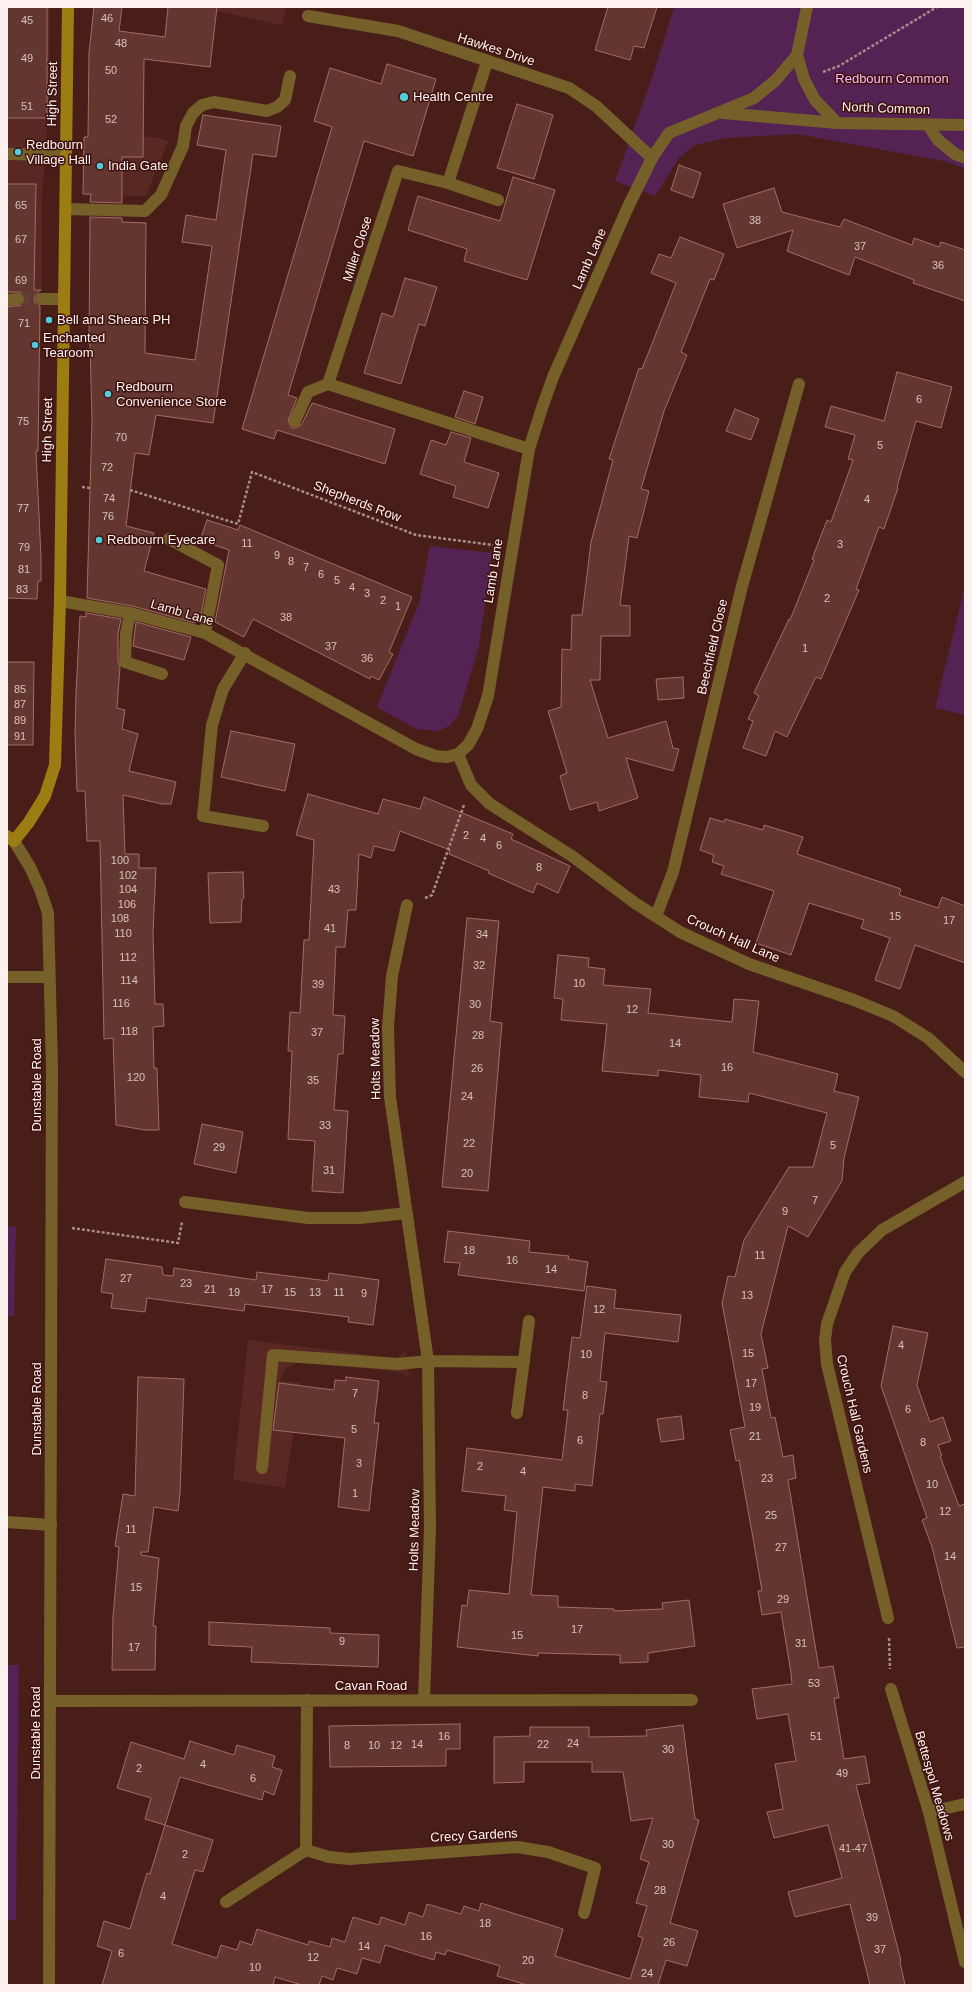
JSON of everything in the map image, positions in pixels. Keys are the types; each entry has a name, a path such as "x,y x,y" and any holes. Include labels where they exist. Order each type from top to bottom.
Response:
{"street":[{"name":"High Street","path":"10,839 29,822 45,796 55,765 60,600 68,7"},
{"path":"797,56 807,7"},
{"name":"Hawkes Drive","path":"308,16 398,31 569,88 596,106 652,158"},
{"name":"North Common","path":"797,56 804,79 815,100 837,123 965,125"},
{"name":"Lamb Lane","path":"60,600 130,613 205,633 245,653 416,749 435,756 447,757 458,754 468,745 474,734 488,696 530,449 553,377 628,207 652,158 670,133 754,98 776,80 797,56"},
{"path":"448,183 488,62"},
{"path":"66,209 145,212 161,195 183,146 186,126 192,113 202,105 214,102 267,111 277,107 285,100 290,76"},
{"path":"721,113 837,123"},
{"path":"928,125 938,140 955,154 965,158"},
{"path":"7,154 66,154"},
{"name":"Miller Close","path":"328,384 398,171 448,183 498,200"},
{"path":"40,299 64,299"},
{"path":"294,422 308,392 328,384 530,449"},
{"name":"Beechfield Close","path":"656,916 673,872 742,586 799,384"},
{"path":"169,539 218,565 205,633"},
{"path":"130,613 126,634 125,662 162,674"},
{"path":"245,653 223,689 212,725 204,816 263,826"},
{"name":"Crouch Hall Lane","path":"458,754 471,785 490,804 572,856 680,932 748,964 854,1000 893,1016 928,1038 965,1072"},
{"name":"Dunstable Road","path":"10,839 37,882 48,913 52,1068 49,1985"},
{"name":"Holts Meadow","path":"408,905 392,976 388,1028 390,1097 428,1361 430,1528 424,1700"},
{"path":"7,977 49,977"},
{"name":"Crouch Hall Gardens","path":"888,1618 827,1364 825,1340 827,1324 835,1296 845,1272 858,1253 882,1230 965,1182"},
{"path":"185,1202 308,1218 360,1218 407,1213"},
{"path":"517,1413 529,1321"},
{"path":"262,1468 273,1355 398,1364 428,1361 524,1362"},
{"path":"7,1522 51,1525"},
{"name":"Bettespol Meadows","path":"891,1689 929,1812 965,1962"},
{"path":"226,1902 306,1850 307,1700"},
{"name":"Cavan Road","path":"50,1701 692,1700"},
{"path":"929,1812 965,1804"},
{"name":"Crecy Gardens","path":"306,1850 329,1857 350,1859 517,1847 548,1852 595,1868 584,1913"}],"path":[{"path":"804,79 839,66 937,7"},
{"name":"Shepherds Row","path":"130,490 238,524 252,472 416,535 512,548"},
{"path":"408,905 432,895 471,785"},
{"path":"51,1225 178,1243 185,1202"},
{"path":"888,1618 891,1689"}],"shaded area":[{"path":"7,7 50,7 49,102 42,197 42,291 7,293"},
{"path":"197,7 286,7 282,25"},
{"name":"India Gate","path":"87,136 156,137 168,141 146,196 86,195"},
{"path":"248,1340 395,1358 406,1352 409,1377 400,1372 298,1362 285,1369 280,1381 301,1383 285,1488 233,1480"}],"green space":[{"name":"Redbourn Common","path":"674,7 965,7 965,169 948,162 798,134 726,138 695,145 679,158 655,196 615,181 653,75"},
{"path":"430,546 492,553 479,646 458,716 449,726 438,731 416,729 377,707 419,603"},
{"path":"965,586 965,715 935,708"},
{"path":"7,1226 16,1227 14,1316 7,1316"},
{"path":"7,1665 19,1665 16,1920 7,1920"}],"building":[{"path":"7,7 47,7 47,118 7,118"},
{"path":"94,7 122,7 119,31 165,37 168,7 217,7 210,67 144,59 143,157 122,157 122,203 90,202 91,194 83,194 84,137 88,137 89,53"},
{"path":"608,7 657,7 644,48 634,46 630,60 595,50"},
{"path":"387,64 436,79 413,156 364,141 288,395 297,398 288,421 292,428 296,428 302,424 312,403 395,429 385,464 277,430 274,439 242,429 332,127 314,121 330,68 381,84"},
{"path":"517,104 553,115 534,179 497,168"},
{"path":"203,115 281,126 276,157 253,154 213,423 156,415 149,455 135,453 126,526 154,533 144,571 206,589 201,615 198,614 195,623 132,606 87,598 92,420 89,344 90,217 122,218 122,222 146,223 145,353 195,360 212,246 182,242 186,215 216,220 226,150 197,145"},
{"path":"679,165 701,173 693,198 671,190"},
{"path":"513,177 555,190 527,280 464,261 467,249 408,230 418,196 500,221"},
{"path":"7,184 36,184 34,290 41,290 35,295 34,299 35,303 40,306 38,451 36,451 41,581 38,581 37,599 7,598 7,307 22,305 25,299 21,292 7,292"},
{"path":"774,188 782,212 840,227 844,219 912,245 914,238 939,247 941,242 965,250 965,301 913,283 914,280 855,257 849,275 787,251 793,230 737,248 723,204"},
{"path":"680,237 724,254 714,280 710,279 681,352 687,355 664,411 641,489 649,491 637,538 629,536 620,605 630,606 630,636 601,636 600,680 590,680 608,738 666,721 673,748 679,749 673,771 626,758 638,798 599,811 597,802 570,810 560,776 567,773 548,711 561,707 562,649 571,650 572,615 582,615 591,542 613,460 609,459 639,368 642,369 676,283 651,273 659,254 671,258"},
{"path":"405,278 437,287 425,326 419,324 401,384 364,373 382,313 393,317"},
{"path":"897,372 952,387 941,428 916,421 897,487 898,488 884,529 879,527 856,589 859,590 821,679 816,677 787,737 775,731 766,756 743,748 753,721 748,719 759,696 754,693 789,619 790,620 814,560 812,559 827,520 831,522 853,460 848,459 855,435 825,427 831,406 884,421"},
{"path":"464,391 483,397 475,424 455,417"},
{"path":"735,409 759,419 751,440 726,431"},
{"path":"451,432 471,438 464,462 499,473 488,508 453,497 456,486 420,474 431,440 446,445"},
{"path":"207,520 238,530 240,525 412,597 389,652 393,654 379,680 371,676 370,679 253,619 244,637 215,622 229,550 200,540"},
{"path":"86,613 121,619 118,634 118,662 120,667 117,708 125,710 122,729 138,734 129,771 176,782 171,804 162,804 123,795 125,854 139,854 139,868 156,868 153,933 155,1004 163,1004 164,1026 153,1027 154,1068 157,1068 159,1130 145,1130 116,1125 113,1038 104,1039 100,841 87,841 85,791 77,791 75,734 76,692 80,616 86,617"},
{"path":"136,622 191,637 184,660 133,646"},
{"path":"7,662 34,662 33,745 7,745"},
{"path":"683,677 684,698 658,700 656,679"},
{"path":"231,731 295,744 285,791 221,777"},
{"path":"308,794 378,814 383,799 420,809 424,797 513,834 511,839 570,866 558,893 537,883 533,893 488,873 489,871 449,854 450,850 400,831 394,851 374,846 371,858 359,854 356,910 348,910 345,947 336,947 333,1015 345,1016 343,1054 338,1054 334,1110 348,1111 343,1193 312,1191 315,1141 288,1139 292,1051 288,1051 290,1012 300,1013 304,940 309,940 314,840 296,835"},
{"path":"710,818 724,822 725,819 763,830 764,825 803,837 797,854 901,889 899,895 938,908 942,897 965,906 965,963 915,945 900,989 875,980 890,938 861,928 864,920 809,903 791,955 756,943 774,891 721,874 724,866 712,862 714,855 700,850"},
{"path":"243,872 244,898 242,899 241,922 210,923 208,873"},
{"path":"467,918 499,921 490,1021 502,1023 488,1191 442,1187"},
{"path":"558,955 589,958 588,967 605,969 603,985 651,989 648,1013 732,1022 734,999 759,1001 753,1052 838,1074 834,1091 859,1097 844,1158 842,1181 808,1237 788,1226 761,1334 768,1368 762,1369 771,1418 775,1417 783,1457 793,1455 796,1478 788,1480 819,1668 833,1666 839,1698 834,1698 844,1759 865,1756 870,1783 856,1785 901,1961 905,1985 870,1985 850,1904 795,1917 788,1892 842,1878 828,1825 774,1838 767,1812 783,1809 775,1764 796,1761 788,1714 757,1719 752,1689 792,1684 781,1612 762,1615 758,1591 762,1591 753,1538 739,1460 736,1461 730,1430 745,1427 722,1303 728,1276 735,1277 744,1240 789,1167 813,1167 827,1113 749,1093 748,1102 699,1097 701,1075 658,1070 658,1076 602,1071 607,1024 561,1020 563,999 554,998"},
{"path":"202,1124 243,1132 236,1173 194,1164"},
{"path":"448,1231 530,1241 529,1252 569,1256 568,1259 588,1262 584,1291 458,1275 460,1263 444,1262"},
{"path":"106,1259 162,1267 163,1275 173,1276 174,1268 256,1280 257,1272 328,1281 329,1273 379,1280 373,1325 348,1322 349,1317 245,1304 244,1311 147,1298 145,1312 111,1308 113,1294 101,1292"},
{"path":"587,1286 616,1290 614,1308 681,1315 678,1342 605,1333 600,1381 607,1382 603,1414 600,1414 592,1486 575,1484 575,1491 543,1487 531,1595 558,1596 558,1607 614,1609 614,1611 663,1609 662,1603 689,1600 695,1646 648,1653 648,1662 620,1663 620,1655 538,1653 538,1656 457,1647 462,1605 467,1606 469,1590 509,1594 517,1512 504,1510 506,1496 462,1491 467,1448 562,1460 568,1410 563,1410 572,1337 580,1338"},
{"path":"893,1326 928,1333 917,1385 930,1422 943,1417 951,1441 938,1445 942,1456 940,1456 959,1506 965,1504 965,1647 957,1648 932,1547 922,1520 927,1518 881,1386"},
{"path":"138,1377 184,1379 180,1493 178,1511 154,1507 148,1552 141,1552 141,1555 159,1558 153,1626 156,1626 155,1670 112,1670 113,1617 119,1547 115,1546 123,1494 135,1496"},
{"path":"346,1377 379,1381 374,1423 379,1423 369,1511 338,1507 345,1438 273,1430 279,1383 334,1390 335,1380 346,1381"},
{"path":"681,1416 684,1439 661,1442 657,1419"},
{"path":"209,1622 330,1628 330,1633 379,1635 378,1667 251,1662 252,1647 209,1645"},
{"path":"460,1724 460,1749 446,1749 446,1766 330,1767 329,1726"},
{"path":"683,1725 695,1819 699,1820 670,1923 698,1931 687,1966 666,1960 658,1985 527,1985 497,1976 500,1966 447,1950 445,1955 436,1952 434,1960 385,1945 380,1963 362,1958 357,1974 337,1968 333,1980 322,1976 319,1985 302,1985 275,1977 273,1985 102,1985 112,1951 97,1946 104,1921 130,1929 147,1873 150,1874 165,1825 213,1840 203,1872 195,1870 172,1944 217,1958 221,1945 237,1950 240,1941 252,1945 257,1929 308,1945 309,1941 330,1947 332,1938 345,1942 353,1917 379,1925 381,1917 405,1925 409,1912 423,1917 427,1904 461,1914 464,1906 479,1911 481,1903 563,1929 555,1956 630,1979 643,1938 638,1936 647,1906 636,1903 649,1862 640,1859 653,1818 631,1821 623,1772 592,1772 592,1762 524,1762 524,1782 494,1783 494,1737 530,1736 530,1727 589,1727 589,1737 647,1736 646,1730"},
{"path":"190,1741 234,1755 237,1745 275,1756 272,1767 282,1770 274,1795 264,1791 262,1800 180,1777 165,1825 145,1819 151,1798 117,1788 131,1742 184,1759"}],"tunnel":[{"path":"18,299 41,299"}],"place":[{"name":"Health Centre","path":"404,97"},
{"name":"Redbourn Village Hall","path":"18,152"},
{"name":"India Gate","path":"100,166"},
{"name":"Bell and Shears PH","path":"49,320"},
{"name":"Enchanted Tearoom","path":"35,345"},
{"name":"Redbourn Convenience Store","path":"108,394"},
{"name":"Redbourn Eyecare","path":"99,540"}]}
